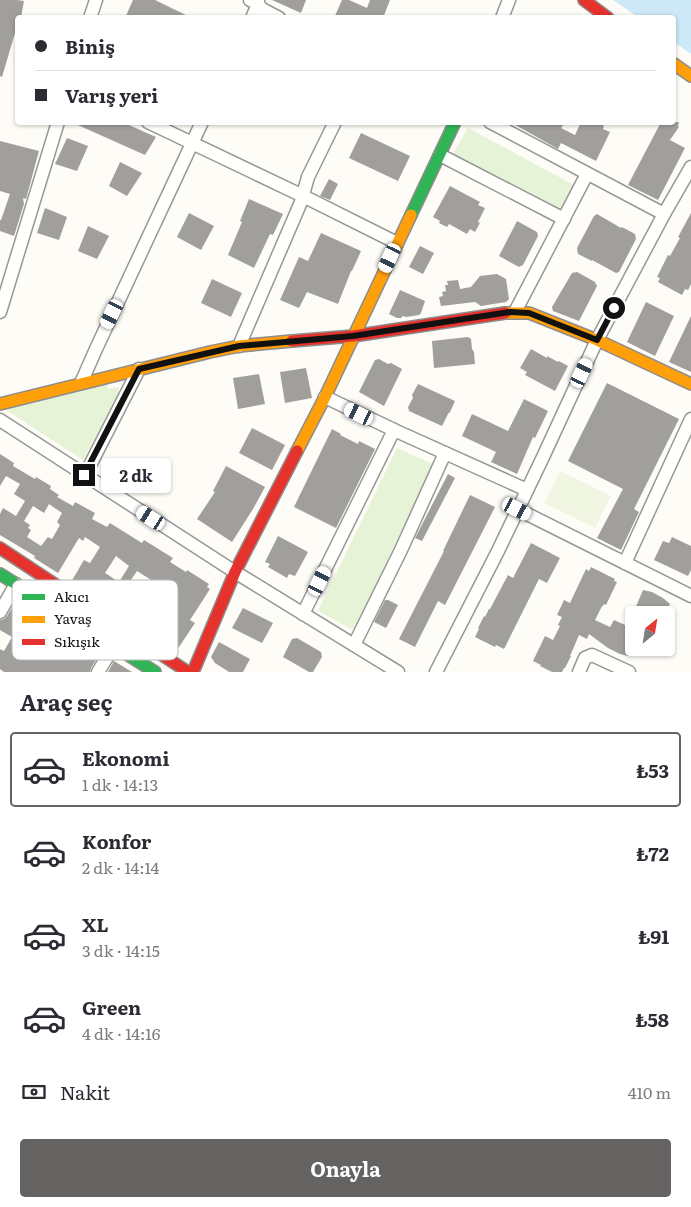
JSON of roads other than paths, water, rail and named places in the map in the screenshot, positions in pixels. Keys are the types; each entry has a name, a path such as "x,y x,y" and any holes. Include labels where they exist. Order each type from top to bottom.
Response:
{"street":[{"path":"91,15 96,0"},
{"path":"503,15 509,0"},
{"path":"584,0 604,15"},
{"path":"253,15 255,1"},
{"path":"255,1 262,9 273,15"},
{"path":"676,65 691,76"},
{"path":"0,312 57,125"},
{"path":"154,125 397,243"},
{"path":"82,384 96,348 201,125"},
{"path":"239,346 301,202 308,177 334,125"},
{"path":"193,672 235,572 325,397 454,125"},
{"path":"496,125 664,214"},
{"path":"440,155 564,219"},
{"path":"436,672 498,551 597,340 691,167"},
{"path":"515,312 587,174"},
{"path":"0,404 239,346 353,336 515,312 529,313 597,340 691,384"},
{"path":"84,475 139,369"},
{"path":"325,397 527,490"},
{"path":"625,563 691,419"},
{"path":"0,420 235,572 398,672"},
{"path":"303,614 394,430"},
{"path":"354,645 401,550 445,453"},
{"path":"517,509 691,596"},
{"path":"0,548 49,580"},
{"path":"0,574 12,582"},
{"path":"0,612 12,591"},
{"path":"579,672 585,658 592,655 629,672"},
{"path":"98,672 105,660"},
{"path":"136,660 155,672"},
{"path":"170,660 188,672"}],"water":[{"path":"613,0 691,0 691,54 676,43 676,15 635,15"}]}
